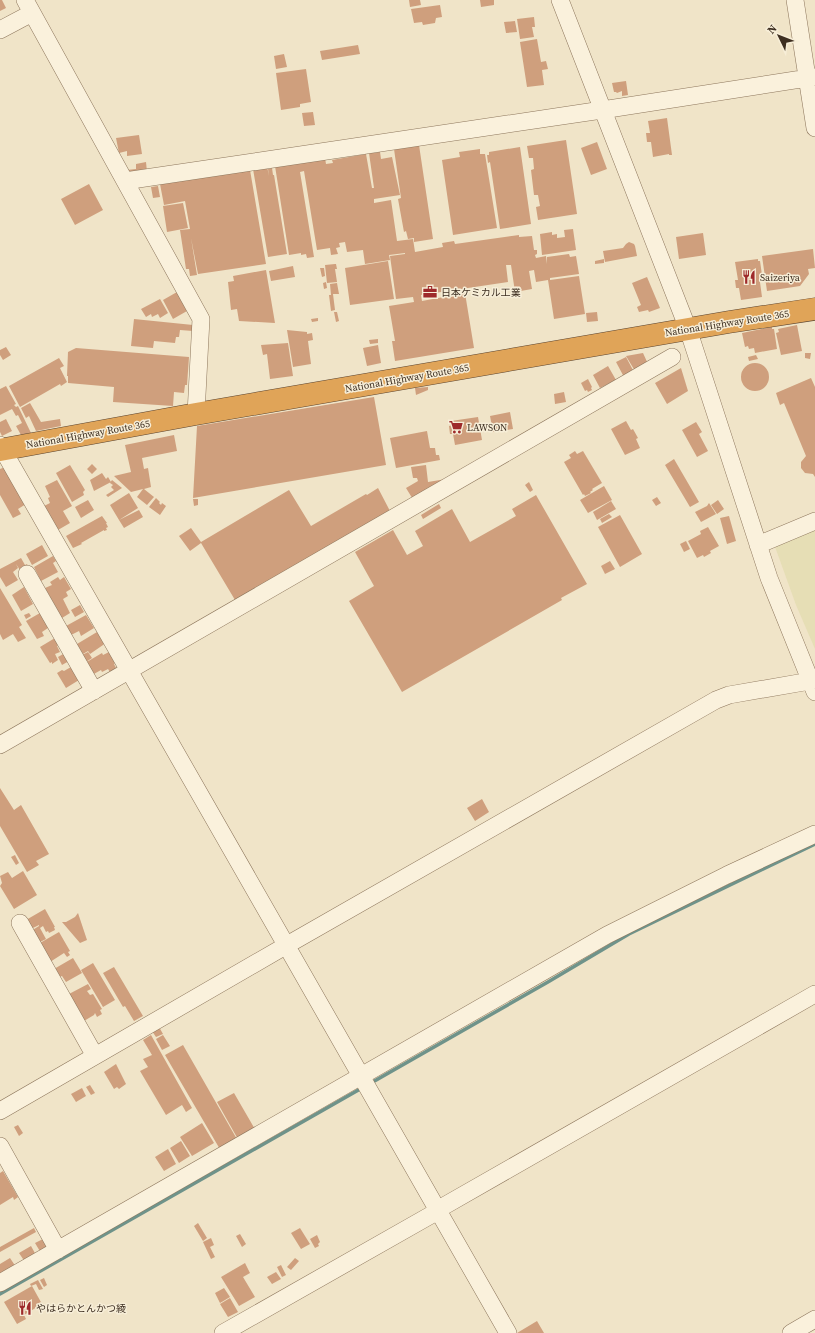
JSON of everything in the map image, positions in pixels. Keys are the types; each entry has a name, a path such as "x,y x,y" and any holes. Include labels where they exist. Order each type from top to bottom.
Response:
{"highway":[{"name":"National Highway Route 365","path":"1,448 688,329 815,309"}],"street":[{"path":"0,1111 716,700 729,695 813,684 769,578 688,329 560,0"},
{"path":"795,0 811,77 815,128"},
{"path":"0,30 28,7 201,319 196,414"},
{"path":"125,181 602,110 811,77"},
{"path":"0,745 672,357"},
{"path":"1,448 130,670 508,1333"},
{"path":"758,545 815,521"},
{"path":"27,574 94,691"},
{"path":"0,1284 58,1250 364,1082 607,935 727,875 815,834"},
{"path":"20,923 95,1056"},
{"path":"223,1333 815,994"},
{"path":"0,1146 58,1250"},
{"path":"791,1333 815,1319"}],"shaded area":[{"path":"815,526 815,649 796,605 774,544"}],"building":[{"path":"0,0 2,0 6,8 0,11"},
{"path":"409,0 420,0 421,5 410,7"},
{"path":"480,0 494,0 494,5 481,7"},
{"path":"440,5 442,17 436,18 435,23 423,25 422,22 414,23 411,9"},
{"path":"534,17 535,27 532,27 534,37 520,39 517,19"},
{"path":"515,21 517,32 506,33 504,22"},
{"path":"537,39 541,62 546,61 548,69 542,70 544,85 527,87 520,42"},
{"path":"358,45 360,54 322,60 320,51"},
{"path":"284,54 287,67 276,69 274,56"},
{"path":"306,69 311,102 300,104 300,107 281,110 276,73"},
{"path":"626,81 628,95 622,96 622,91 617,93 614,92 612,83"},
{"path":"313,112 315,125 304,126 302,113"},
{"path":"667,118 672,155 669,154 653,157 651,142 647,142 646,133 650,133 648,121"},
{"path":"139,135 142,154 127,156 127,151 119,153 116,138"},
{"path":"566,140 577,214 538,220 536,207 540,206 538,195 534,195 531,170 534,169 533,158 529,158 527,146"},
{"path":"597,142 607,169 591,175 581,148"},
{"path":"419,145 433,239 414,242 414,238 408,239 406,231 404,232 398,199 401,198 394,149"},
{"path":"520,147 531,224 500,229 490,162 488,163 487,155 489,155 489,152"},
{"path":"480,149 480,154 485,154 497,228 453,235 442,160 460,157 459,152"},
{"path":"380,152 381,159 392,157 400,195 374,199 374,203 391,200 397,241 413,239 415,252 443,247 442,243 454,241 455,244 519,235 519,237 532,236 534,250 537,250 537,254 535,255 536,258 546,256 547,264 547,257 569,254 570,257 576,256 579,274 550,278 550,280 579,276 585,314 554,319 548,280 536,282 534,270 529,271 532,289 515,292 511,265 506,265 508,282 421,295 422,301 465,293 474,348 395,361 392,341 395,341 389,306 414,302 413,297 396,299 390,256 405,253 389,255 390,260 365,264 363,250 347,252 345,242 339,243 340,247 336,248 338,254 331,255 330,248 317,250 304,171 300,172 314,257 307,258 306,254 301,255 301,253 289,255 275,166 325,158 326,164 333,163 332,160 366,154 372,188 374,188 369,153"},
{"path":"146,162 147,172 132,174 127,170 136,169 136,164"},
{"path":"267,166 269,176 268,169 272,168 274,175 287,254 268,257 253,169"},
{"path":"250,170 266,264 198,274 191,238 197,275 190,276 189,269 186,269 180,230 190,229 185,201 164,205 160,184"},
{"path":"89,184 103,210 75,225 61,199"},
{"path":"158,186 160,197 153,198 151,187"},
{"path":"183,203 188,228 167,232 163,206"},
{"path":"573,229 576,250 542,255 540,234 552,232 552,235 557,234 557,238 565,237 564,230"},
{"path":"703,233 706,255 679,259 676,237"},
{"path":"629,242 634,244 637,256 605,262 603,251 623,248"},
{"path":"813,249 815,268 808,269 809,274 800,286 767,291 762,256"},
{"path":"604,259 604,263 595,264 595,261"},
{"path":"758,259 758,261 760,261 762,275 759,275 762,297 741,300 739,288 736,288 735,280 738,280 735,262"},
{"path":"388,261 394,299 350,305 345,268"},
{"path":"336,264 337,269 335,269 337,282 327,283 325,265"},
{"path":"293,266 295,277 271,281 269,271"},
{"path":"320,268 324,268 325,276 322,277"},
{"path":"266,270 275,323 239,321 237,309 231,310 228,282 234,281 233,276"},
{"path":"647,277 660,308 649,312 648,310 639,312 637,307 641,305 632,283"},
{"path":"326,282 327,288 324,289 323,283"},
{"path":"337,283 339,294 333,294 335,310 331,311 329,295 331,295 330,284"},
{"path":"177,292 187,311 173,319 163,300"},
{"path":"160,299 168,313 160,318 158,314 152,317 151,314 146,317 141,309"},
{"path":"334,312 337,312 339,321 336,322"},
{"path":"597,312 598,321 587,322 586,313"},
{"path":"318,318 318,321 312,322 311,319"},
{"path":"134,319 193,325 193,331 180,330 179,337 176,337 175,343 154,341 153,348 131,346"},
{"path":"797,325 802,351 781,355 776,333 779,332 778,329"},
{"path":"772,327 772,329 774,329 777,349 755,353 754,348 749,349 748,346 745,347 742,333"},
{"path":"287,330 307,332 307,334 312,333 313,340 308,341 311,364 293,367"},
{"path":"378,339 378,343 370,344 369,340"},
{"path":"288,343 293,376 270,379 267,354 263,355 261,345"},
{"path":"378,345 381,363 367,366 363,348"},
{"path":"6,347 11,355 3,360 0,355 0,350"},
{"path":"76,348 189,357 187,385 185,385 184,393 174,392 173,406 113,402 114,387 68,383 68,352"},
{"path":"643,353 648,364 635,371 626,356"},
{"path":"805,353 811,353 810,359 805,358"},
{"path":"756,355 758,359 749,361 748,357"},
{"path":"626,357 634,372 624,377 616,362"},
{"path":"59,358 64,366 60,368 67,382 61,386 60,384 20,407 9,386"},
{"path":"755,363 765,367 769,377 765,387 755,391 745,387 741,377 745,367"},
{"path":"608,366 616,380 600,388 593,375"},
{"path":"681,368 688,391 667,404 655,383"},
{"path":"811,378 815,387 815,477 813,474 805,473 801,468 801,462 806,456 784,403 780,405 776,393"},
{"path":"588,379 592,390 588,392 587,390 585,391 581,383"},
{"path":"6,386 16,404 14,405 16,407 18,406 31,433 21,435 16,426 22,423 18,415 16,416 12,409 0,415 0,389"},
{"path":"428,387 428,390 416,395 415,388"},
{"path":"564,392 566,402 555,404 554,394"},
{"path":"374,397 386,465 193,498 197,426"},
{"path":"30,403 41,422 60,419 61,426 36,431 29,416 26,418 21,408"},
{"path":"510,412 513,429 493,432 490,416"},
{"path":"478,417 482,440 455,445 453,434 450,434 449,426 452,425 451,421"},
{"path":"6,419 12,431 2,436 0,432 0,422"},
{"path":"626,421 638,438 636,439 640,448 625,455 611,429"},
{"path":"696,422 702,432 699,434 708,451 697,457 682,430"},
{"path":"427,431 430,448 435,448 436,455 439,455 440,460 396,468 390,438"},
{"path":"174,435 177,451 142,458 144,469 148,468 151,487 144,489 154,497 147,505 137,497 143,489 131,492 114,476 131,472 125,445"},
{"path":"575,451 577,454 583,451 602,483 592,489 593,490 590,492 591,493 585,496 564,462 571,458 569,455"},
{"path":"674,459 699,502 690,507 665,465"},
{"path":"92,464 97,469 92,474 87,469"},
{"path":"70,465 85,490 83,492 84,495 72,502 56,473"},
{"path":"426,465 428,482 446,479 414,501 406,488 418,481 417,478 413,478 411,467"},
{"path":"5,467 26,504 18,509 21,514 13,518 0,495 0,469"},
{"path":"102,473 106,479 108,477 111,482 94,491 90,480"},
{"path":"57,480 72,506 63,511 70,523 58,530 44,506 50,503 48,498 50,497 45,486"},
{"path":"112,480 122,488 108,497 106,495 114,490 111,487 113,485 110,483"},
{"path":"529,482 533,490 530,492 525,485"},
{"path":"604,486 612,500 588,513 580,500"},
{"path":"378,488 390,511 235,600 201,543 190,551 179,536 191,528 201,542 289,490 311,526"},
{"path":"129,493 138,508 119,520 110,505"},
{"path":"536,495 587,584 561,598 562,600 402,692 349,601 374,586 355,552 393,530 407,555 423,546 415,531 452,509 470,542 516,516 512,509"},
{"path":"657,497 661,503 656,506 652,500"},
{"path":"156,498 161,505 162,503 166,506 160,515 149,507"},
{"path":"193,499 198,499 198,505 194,506"},
{"path":"88,500 94,510 81,518 75,507"},
{"path":"718,500 724,509 717,514 711,505"},
{"path":"611,501 616,509 597,520 593,512"},
{"path":"709,503 716,514 701,522 695,512 707,506"},
{"path":"439,504 441,508 423,519 421,515"},
{"path":"139,510 143,517 124,528 119,520"},
{"path":"609,514 612,517 602,523 600,519"},
{"path":"620,515 642,554 620,567 598,527"},
{"path":"102,516 107,523 107,530 104,530 73,548 66,536"},
{"path":"729,516 736,541 727,544 720,518"},
{"path":"708,527 719,546 710,551 711,553 704,557 703,555 697,558 688,541 701,534 700,531"},
{"path":"686,541 690,549 684,552 680,544"},
{"path":"42,545 48,556 32,565 26,554"},
{"path":"53,556 56,561 53,563 58,572 41,581 34,567"},
{"path":"21,558 25,565 27,564 29,568 22,573 16,564 18,568 13,572 18,580 6,587 0,577 0,569"},
{"path":"610,561 615,569 605,574 601,566"},
{"path":"58,577 60,580 64,577 71,589 66,592 68,596 63,599 70,613 62,618 45,588 52,585 50,582"},
{"path":"24,587 33,604 21,611 12,595"},
{"path":"0,588 22,625 19,627 26,638 18,642 13,634 3,640 0,634"},
{"path":"80,605 84,612 75,617 71,610"},
{"path":"29,613 31,616 26,619 24,615"},
{"path":"40,613 48,628 42,632 44,636 37,639 26,621"},
{"path":"86,615 94,628 81,636 79,631 71,635 66,626"},
{"path":"97,632 104,644 90,654 88,651 83,654 77,644"},
{"path":"55,638 60,652 55,654 58,660 52,664 40,647"},
{"path":"88,652 92,658 86,662 82,655"},
{"path":"109,652 116,668 110,672 108,669 102,672 101,670 92,675 85,663 102,653 103,655"},
{"path":"65,653 69,661 62,665 58,657"},
{"path":"71,667 79,680 66,688 57,673"},
{"path":"0,788 14,810 21,805 49,854 36,861 39,865 27,872 0,826"},
{"path":"482,799 489,812 475,821 467,808"},
{"path":"15,855 19,863 16,865 11,857"},
{"path":"23,871 37,895 14,909 0,886 2,883 0,876 8,872 12,878"},
{"path":"45,909 55,927 55,930 49,933 48,931 46,932 43,926 40,928 46,939 38,943 31,931 39,925 31,929 26,920"},
{"path":"78,913 87,940 80,943 62,922 66,922 75,917"},
{"path":"59,932 70,951 68,952 70,955 67,957 64,953 50,962 40,943"},
{"path":"73,958 82,973 66,982 62,976 59,977 54,969"},
{"path":"93,963 115,1000 103,1007 81,970"},
{"path":"114,967 143,1016 134,1021 125,1006 123,1007 103,973"},
{"path":"88,984 91,989 87,991 90,995 93,994 102,1009 100,1010 102,1014 97,1017 95,1013 84,1021 69,994"},
{"path":"159,1027 163,1034 156,1037 152,1031"},
{"path":"151,1035 192,1108 186,1112 182,1105 166,1115 140,1071 148,1067 143,1059 152,1055 143,1040"},
{"path":"163,1035 170,1046 162,1050 156,1039"},
{"path":"183,1045 238,1141 221,1151 165,1055"},
{"path":"116,1064 126,1084 119,1089 117,1087 114,1089 104,1072"},
{"path":"90,1085 95,1093 91,1095 86,1087"},
{"path":"82,1088 86,1096 76,1102 71,1094"},
{"path":"234,1093 256,1131 239,1141 217,1102"},
{"path":"202,1123 214,1143 192,1156 180,1137"},
{"path":"18,1125 23,1133 19,1136 14,1127"},
{"path":"181,1141 190,1156 179,1163 170,1148"},
{"path":"168,1149 176,1164 164,1171 155,1157"},
{"path":"3,1171 18,1197 14,1200 13,1197 0,1205 0,1173"},
{"path":"198,1223 207,1238 203,1241 194,1226"},
{"path":"34,1228 36,1232 0,1252 0,1247"},
{"path":"300,1228 310,1244 301,1249 291,1233"},
{"path":"240,1234 246,1244 242,1247 236,1236"},
{"path":"317,1235 320,1242 318,1244 319,1246 315,1248 310,1239"},
{"path":"211,1238 214,1245 210,1247 215,1257 211,1259 203,1242"},
{"path":"43,1239 48,1248 41,1253 35,1243"},
{"path":"31,1246 36,1255 25,1262 19,1253"},
{"path":"10,1258 16,1267 0,1276 0,1264"},
{"path":"295,1258 299,1261 291,1270 287,1267"},
{"path":"245,1263 250,1273 243,1277 255,1297 239,1306 221,1277"},
{"path":"281,1265 286,1275 282,1277 277,1267"},
{"path":"276,1272 281,1279 272,1284 267,1277"},
{"path":"44,1278 47,1285 44,1287 40,1280"},
{"path":"38,1280 43,1289 39,1290 36,1284 31,1286 30,1284"},
{"path":"32,1286 42,1304 24,1315 26,1319 17,1324 4,1302"},
{"path":"224,1288 230,1297 220,1303 215,1293"},
{"path":"230,1298 238,1312 228,1317 220,1304"},
{"path":"537,1321 544,1333 517,1333"}],"waterway":[{"path":"371,1083 629,934 815,844"},
{"path":"0,1294 362,1088"}],"place":[{"name":"Saizeriya","path":"749,277"},
{"name":"日本ケミカル工業","path":"430,292"},
{"name":"LAWSON","path":"456,427"},
{"name":"やはらかとんかつ綾","path":"25,1308"}]}
